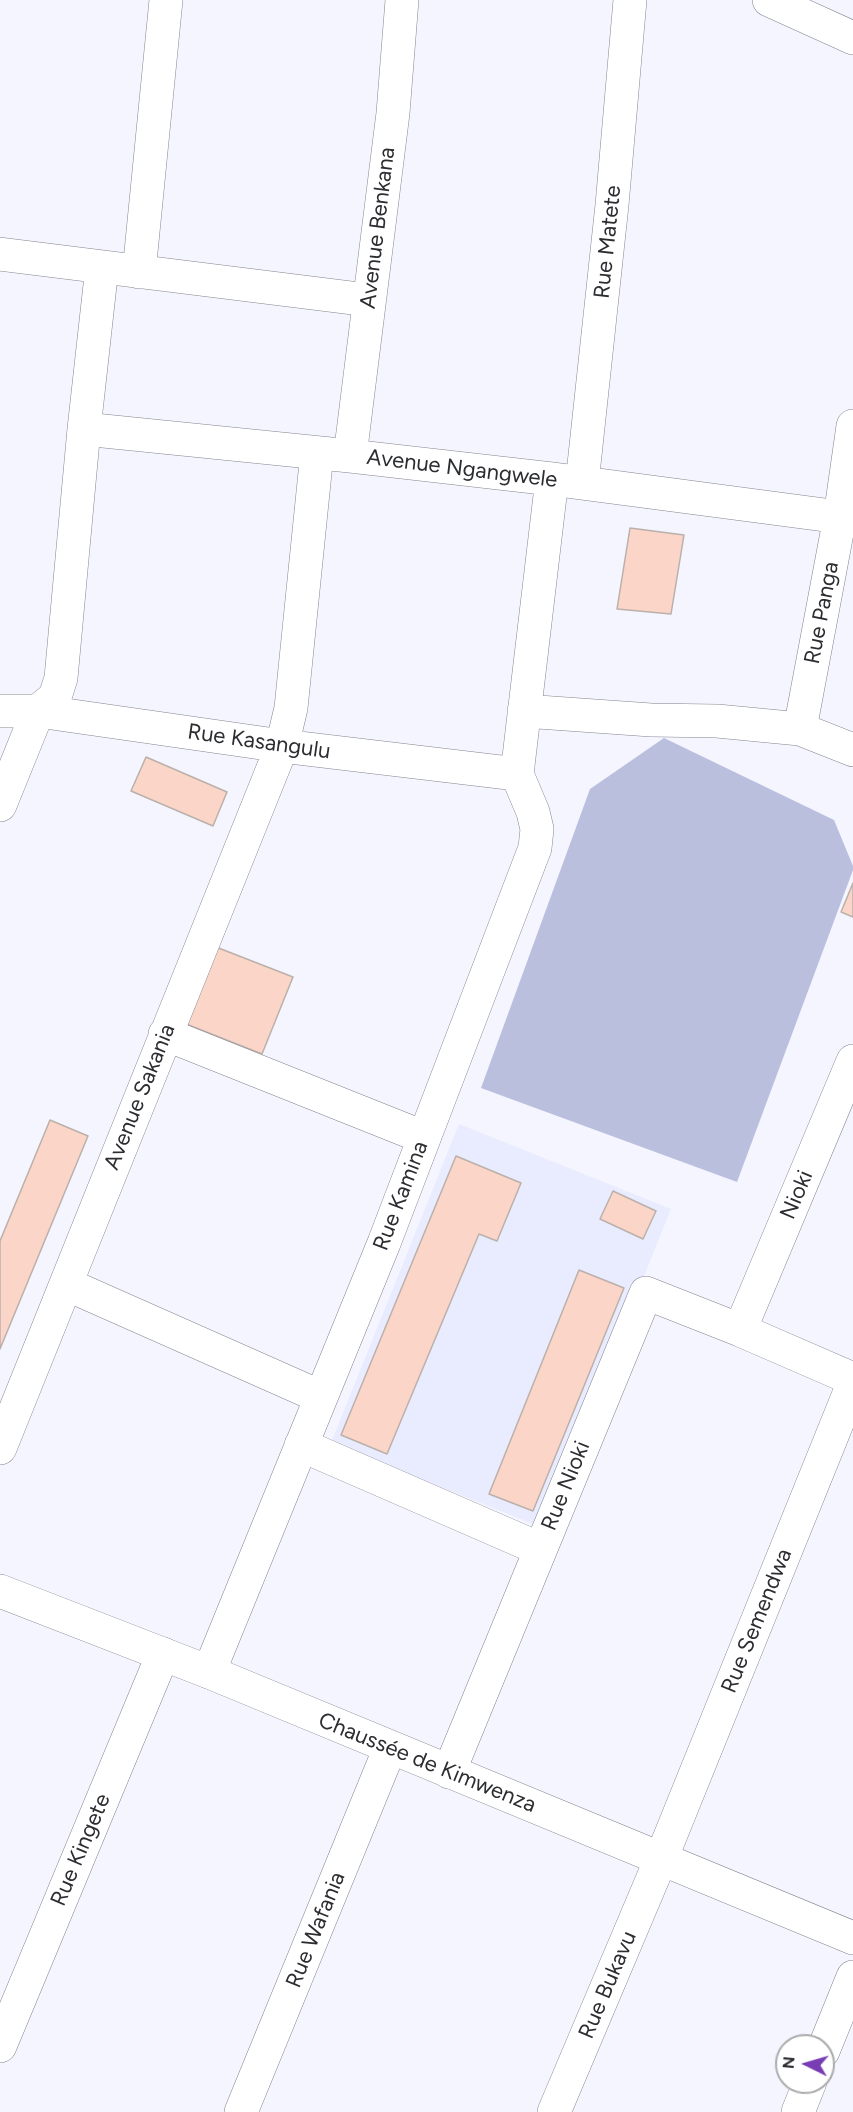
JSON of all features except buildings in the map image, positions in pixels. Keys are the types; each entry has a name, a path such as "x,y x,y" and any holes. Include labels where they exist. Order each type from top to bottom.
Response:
{"street":[{"path":"140,272 166,0"},
{"name":"Avenue Benkana","path":"350,456 393,113 402,0"},
{"name":"Rue Matete","path":"524,711 567,481 612,205 630,0"},
{"path":"769,0 853,38"},
{"path":"0,254 368,300"},
{"path":"0,804 38,711 55,697 61,678 84,429 102,267"},
{"name":"Rue Panga","path":"800,729 840,517 853,426"},
{"name":"Avenue Ngangwele","path":"84,429 567,481 840,517"},
{"name":"Avenue Sakania","path":"0,1448 282,746 291,708 317,453"},
{"name":"Rue Kasangulu","path":"0,711 38,711 282,746 517,774"},
{"path":"524,711 651,720 717,721 800,729 853,750"},
{"name":"Rue Kamina","path":"209,1672 384,1243 535,848 537,829 533,812 517,774 524,711"},
{"path":"165,1034 423,1137"},
{"name":"Nioki","path":"740,1329 853,1061"},
{"path":"66,1284 321,1397"},
{"name":"Rue Nioki","path":"449,1772 646,1293 740,1329"},
{"path":"740,1329 853,1382"},
{"name":"Rue Semendwa","path":"661,1859 853,1382"},
{"path":"301,1445 540,1549"},
{"name":"Chaussée de Kimwenza","path":"0,1591 209,1672 853,1938"},
{"name":"Rue Kingete","path":"0,2046 163,1654"},
{"name":"Rue Wafania","path":"241,2112 390,1748"},
{"name":"Rue Bukavu","path":"554,2112 661,1859"},
{"path":"830,2034 853,1977"},
{"path":"798,2112 805,2094"}],"shaded area":[{"path":"664,738 834,820 853,866 737,1182 481,1088 590,789"},
{"path":"459,1124 671,1209 543,1528 331,1443"}]}
